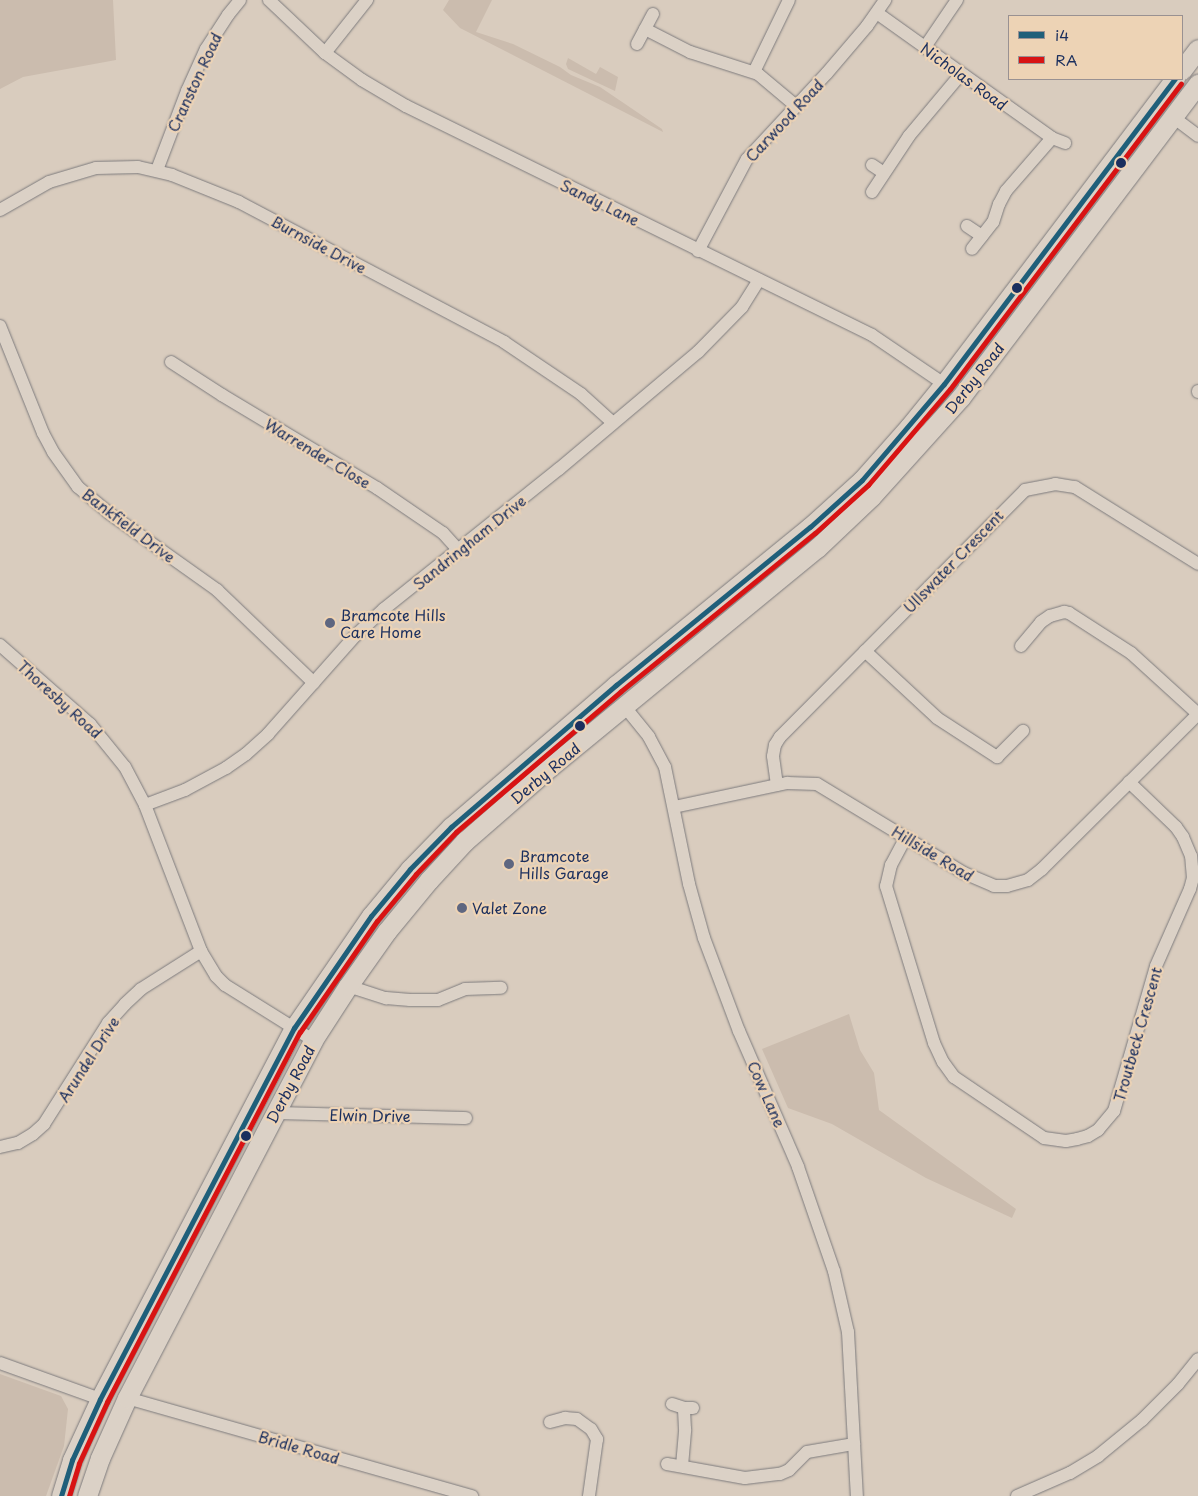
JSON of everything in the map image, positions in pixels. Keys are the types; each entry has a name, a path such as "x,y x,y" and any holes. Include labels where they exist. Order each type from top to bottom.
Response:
{"highway":[{"path":"1183,69 1198,49"},
{"name":"Derby Road","path":"61,1496 72,1460 100,1399 294,1028 371,916 410,869 451,827 616,685 810,527 862,480 944,384 1174,80"},
{"name":"Derby Road","path":"87,1496 100,1458 127,1398 313,1040 348,986 411,902 465,841 817,548 871,497 961,397 1198,84"}],"street":[{"name":"Cranston Road","path":"157,170 186,91 206,49 240,0"},
{"name":"Sandy Lane","path":"269,0 325,53 362,80 406,106 872,336 944,384"},
{"path":"325,53 368,0"},
{"path":"754,72 789,0"},
{"name":"Carwood Road","path":"698,251 741,167 827,73 886,0"},
{"path":"925,47 958,0"},
{"name":"Nicholas Road","path":"877,13 1052,138 1065,143"},
{"path":"637,44 654,14"},
{"path":"645,29 690,52 754,72 775,86 796,106"},
{"path":"872,192 909,136 961,74"},
{"path":"1173,117 1198,136"},
{"path":"972,249 993,222 1006,191 1052,138"},
{"path":"872,165 884,173"},
{"name":"Burnside Drive","path":"0,210 36,188 75,173 118,167 157,170 239,202 504,342 576,390 612,422"},
{"path":"967,226 982,236"},
{"name":"Sandringham Drive","path":"144,805 185,790 226,768 246,754 268,734 356,636 384,609 458,551 698,352 742,307 759,280"},
{"name":"Bankfield Drive","path":"0,326 43,433 53,452 78,487 109,513 217,590 314,683"},
{"name":"Warrender Close","path":"171,362 222,395 377,488 443,533 458,551"},
{"name":"Ullswater Crescent","path":"777,785 773,756 775,745 780,737 1025,490 1055,484 1075,487 1198,564"},
{"path":"1021,646 1041,622 1050,616 1069,613 1117,642 1198,714"},
{"name":"Thoresby Road","path":"0,645 97,731 125,767 144,805 201,951 210,968 225,985 313,1040"},
{"path":"865,651 937,718 997,758 1023,730"},
{"name":"Cow Lane","path":"625,707 649,738 660,756 674,807 689,884 704,938 739,1031 798,1167 834,1271 848,1332 857,1496"},
{"name":"Hillside Road","path":"674,807 777,785 798,782 817,784 980,881 994,886 1018,884 1028,880 1042,869 1198,714"},
{"name":"Troutbeck Crescent","path":"906,837 891,865 886,886 934,1043 942,1062 954,1077 1044,1138 1066,1141 1077,1139 1088,1136 1098,1130 1114,1111 1156,966 1193,878 1191,856 1183,837 1176,827 1129,782"},
{"name":"Arundel Drive","path":"0,1147 18,1143 33,1134 44,1124 108,1023 125,1004 141,989 201,951"},
{"path":"348,986 386,998 410,1000 438,1000 465,990 501,988"},
{"name":"Elwin Drive","path":"274,1113 466,1118"},
{"path":"1017,1496 1070,1473 1098,1456 1142,1420 1178,1384 1198,1359"},
{"path":"0,1363 100,1399"},
{"name":"Bridle Road","path":"127,1398 472,1496"},
{"path":"682,1466 685,1428 683,1407"},
{"path":"550,1422 565,1418 577,1419 590,1429 597,1440 589,1496"},
{"path":"667,1464 745,1478 780,1474 788,1470 806,1452 854,1444"}],"shaded area":[{"path":"0,0 113,0 116,60 23,77 0,89"},
{"path":"449,0 492,0 476,32 513,44 560,67 571,75 600,87 662,129 663,132 460,28 443,10"},
{"path":"568,58 596,74 600,67 618,77 615,91 568,69 566,64"},
{"path":"849,1014 860,1050 874,1073 879,1110 1016,1209 1012,1218 926,1178 832,1124 788,1108 762,1049"},
{"path":"0,1374 61,1396 68,1409 64,1446 46,1496 0,1496"}],"transit line":[{"name":"i4","path":"61,1496 72,1460 100,1399 294,1028 371,916 410,869 451,827 616,685 810,527 862,480 944,384 1174,80"},
{"name":"RA","path":"69,1496 79,1463 107,1402 300,1032 377,921 416,874 456,832 621,691 815,533 868,485 950,389 1181,84"}],"place":[{"name":"Bramcote Hills Care Home","path":"330,623"},
{"name":"Bramcote Hills Garage","path":"509,864"},
{"name":"Valet Zone","path":"462,908"}]}
